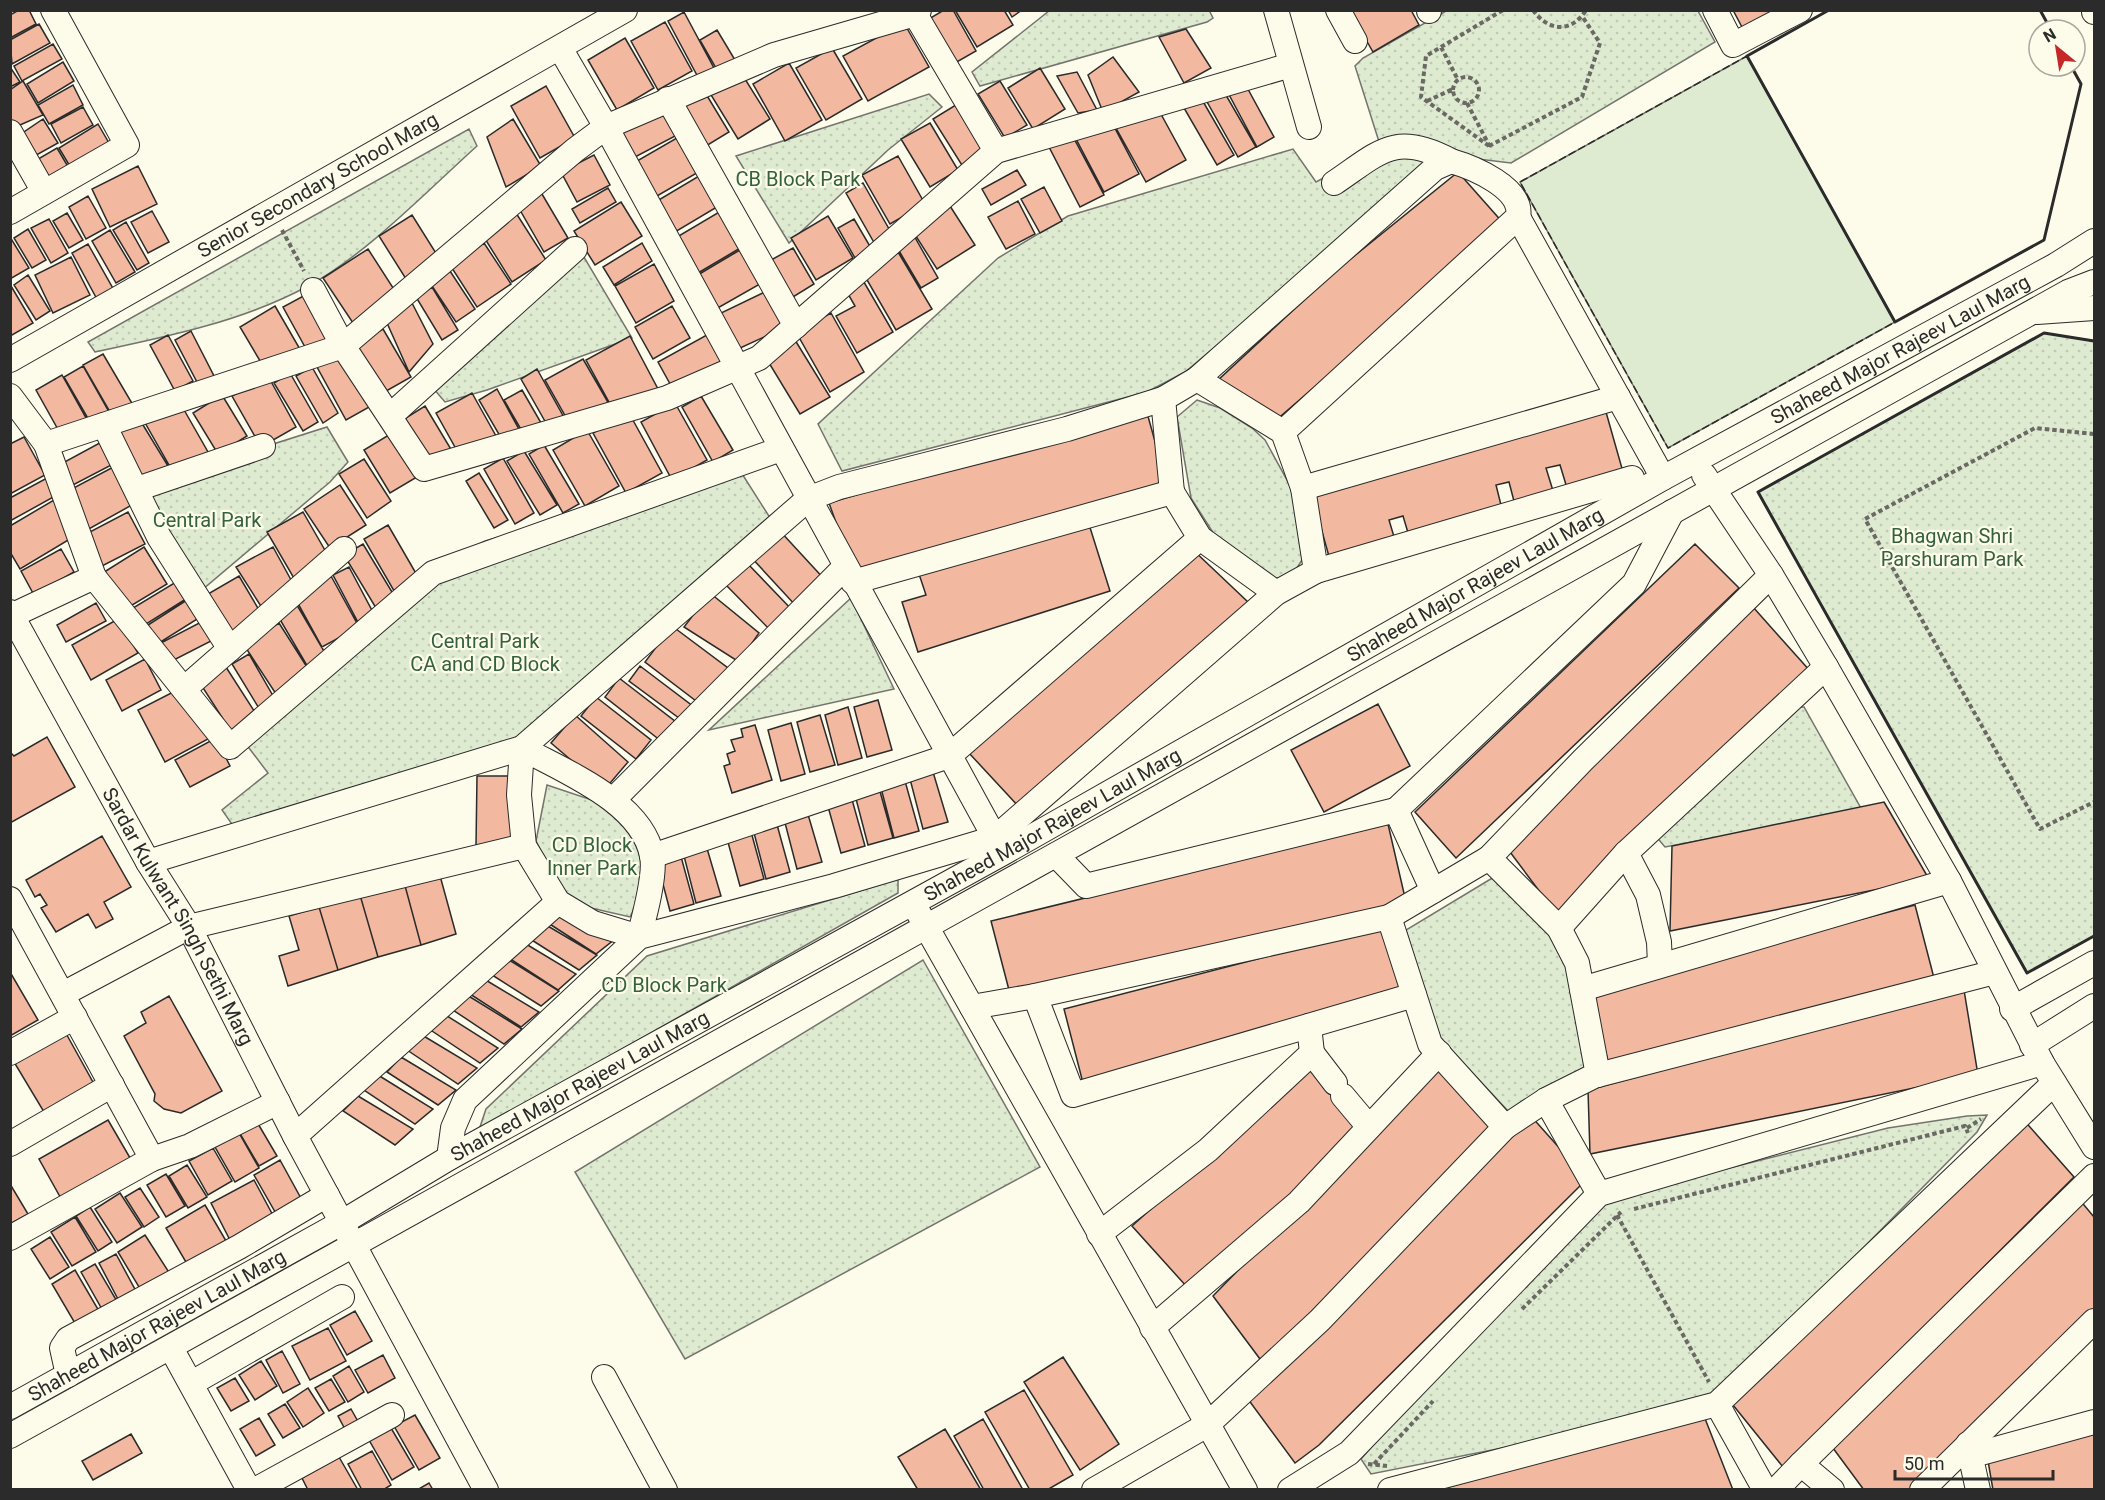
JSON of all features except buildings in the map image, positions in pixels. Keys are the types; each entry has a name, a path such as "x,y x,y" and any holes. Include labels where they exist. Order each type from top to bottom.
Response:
{"street":[{"path":"10,212 127,145 53,10"},
{"name":"Senior Secondary School Marg","path":"10,360 625,10"},
{"path":"1276,10 1309,127"},
{"path":"1338,10 1355,41"},
{"path":"1715,10 1733,45 1800,10"},
{"path":"46,444 343,346 574,150 606,127 774,55 917,12 996,151"},
{"path":"560,48 606,127 849,574 1017,876"},
{"path":"314,290 343,346 424,469 667,398 759,358 996,151 1291,65"},
{"path":"668,99 796,326"},
{"path":"10,132 44,192"},
{"path":"1334,183 1380,152 1401,144 1427,148 1451,161 1478,169 1510,192 1519,212 1518,217 1663,478"},
{"path":"148,862 522,748 808,499 839,487 1067,429 1163,399 1197,379 1435,168 1451,161"},
{"path":"1283,432 1518,217"},
{"name":"Shaheed Major Rajeev Laul Marg","path":"10,1407 341,1223 449,1158 914,902 999,845 1663,478 2056,265 2094,241"},
{"path":"390,416 575,249"},
{"name":"Shaheed Major Rajeev Laul Marg","path":"10,1436 2030,313 2068,292 2094,282"},
{"path":"2030,313 2094,308"},
{"path":"1197,379 1283,432 1304,488 1316,571"},
{"path":"10,396 46,444 94,577 230,747 433,573 781,449"},
{"path":"1304,488 1618,397"},
{"path":"1163,399 1172,492 1200,538 1276,593"},
{"path":"104,425 159,537 230,649"},
{"path":"137,489 263,446"},
{"path":"1695,461 1771,575 1826,667 1949,881 2012,1009 2094,1147"},
{"path":"449,1158 453,1128 465,1100 639,937 999,845 1276,593 1316,571 1632,478"},
{"path":"614,799 849,574 1172,492"},
{"path":"1056,855 1086,886 1396,810 1634,584 1672,512"},
{"path":"652,856 949,756 1200,538"},
{"path":"184,689 344,549"},
{"path":"972,1007 1035,996 1389,917 1489,858 1583,760 1771,575"},
{"path":"11,613 94,577"},
{"name":"Sardar Kulwant Singh Sethi Marg","path":"11,613 148,862 189,927 295,1136 486,1490"},
{"path":"1559,928 1626,853 1826,667"},
{"path":"522,748 614,799 638,825 652,856 647,909 639,937"},
{"path":"522,748 519,795 524,846 558,902 593,923 639,937"},
{"path":"1396,810 1432,891"},
{"path":"63,994 189,927 524,846"},
{"path":"1626,853 1648,895 1659,942 1660,965"},
{"path":"1489,858 1559,928 1577,963 1598,1075"},
{"path":"1582,989 1949,881"},
{"path":"10,899 148,1151"},
{"path":"295,1136 558,902"},
{"path":"914,902 1245,1490"},
{"path":"1389,917 1430,1044 1505,1127"},
{"path":"2012,1009 2094,963"},
{"path":"1094,1490 1207,1425 1320,1320 1505,1127 1546,1100 1598,1075 1995,972"},
{"path":"1035,996 1073,1095 1414,995"},
{"path":"1390,1490 1715,1397 2043,1064 2094,1005"},
{"path":"10,1053 75,1017"},
{"path":"1310,1026 1312,1053 1369,1127"},
{"path":"1099,1234 1208,1150 1312,1053"},
{"path":"1152,1328 1299,1202 1439,1053"},
{"path":"1290,1490 1349,1453 1599,1194 2043,1064"},
{"path":"10,1144 112,1085"},
{"path":"1546,1100 1599,1194"},
{"path":"10,1238 148,1151 190,1146 278,1102"},
{"path":"1776,1490 2094,1176"},
{"path":"68,1375 62,1359 62,1348 68,1339 239,1247 327,1196"},
{"path":"192,1383 342,1297"},
{"path":"1922,1490 1969,1450 2094,1321"},
{"path":"171,1348 249,1490"},
{"path":"604,1377 665,1490"},
{"path":"1715,1397 1765,1490"},
{"path":"255,1490 392,1415"},
{"path":"1969,1450 2094,1422"},
{"path":"1969,1450 1978,1490"},
{"path":"1801,1464 1832,1490"}],"path":[{"path":"1489,146 1421,97 1426,56 1503,10"},
{"path":"1533,10 1539,20 1548,26 1559,28 1570,26 1586,10"},
{"path":"1489,146 1582,97 1599,43 1582,16"},
{"path":"1441,47 1458,80"},
{"path":"1427,101 1453,89 1458,80 1470,77 1478,84 1476,99 1467,103 1458,100 1453,89"},
{"path":"1467,103 1489,146"},
{"path":"272,211 314,290"},
{"path":"2094,434 2036,428 1865,519 2040,829 2094,802"},
{"path":"1516,1315 1617,1215 1965,1126 1969,1132 1961,1140"},
{"path":"1617,1215 1715,1397"},
{"path":"1396,1464 1385,1466 1374,1464 1436,1398"}],"green space":[{"path":"1209,10 1213,18 1207,22 980,86 972,72 1049,11"},
{"path":"1446,11 1698,11 1715,42 1511,163 1437,154 1426,171 1185,372 1147,392 842,471 818,424 998,258 1068,216 1293,149 1316,182 1381,148 1355,66 1363,58"},
{"path":"1747,56 1895,322 1668,448 1520,182"},
{"name":"CB Block Park","path":"929,94 942,107 888,150 789,243 736,156"},
{"path":"469,129 477,146 374,240 330,273 308,286 258,309 177,334 95,352 88,342"},
{"path":"578,247 632,338 487,390 445,402 433,388"},
{"name":"Bhagwan Shri Parshuram Park","path":"2044,333 2094,341 2094,936 2027,973 1758,492"},
{"path":"1197,400 1220,408 1252,428 1265,440 1310,522 1306,554 1289,580 1263,576 1219,542 1191,498 1177,417"},
{"name":"Central Park","path":"327,427 348,462 330,482 203,589 142,491 245,453"},
{"name":"Central Park CA and CD Block","path":"739,469 774,524 523,751 236,830 222,810 268,773 243,740 427,570 485,541"},
{"path":"851,598 894,689 709,730"},
{"path":"1796,707 1804,707 1862,810 1665,847 1654,834"},
{"name":"CD Block Inner Park","path":"547,785 613,807 642,855 639,898 630,917 591,908 564,895 536,841"},
{"name":"CD Block Park","path":"898,877 898,893 479,1130 486,1109 647,956 882,884"},
{"path":"1494,877 1550,933 1571,968 1587,1068 1509,1112 1438,1036 1406,930"},
{"path":"923,960 1040,1167 685,1359 575,1172"},
{"path":"1987,1115 1977,1132 1716,1398 1592,1430 1371,1474 1361,1459 1418,1393 1607,1199 1888,1128"}],"fence":[{"path":"1747,56 1895,322 1668,448 1520,182 1747,56"}],"wall":[{"path":"1829,10 1747,56 1895,322 2044,240 2081,84 2078,78"},
{"path":"2040,10 2044,18"},
{"path":"2094,341 2044,333 1758,492 2027,973 2094,936"}]}
